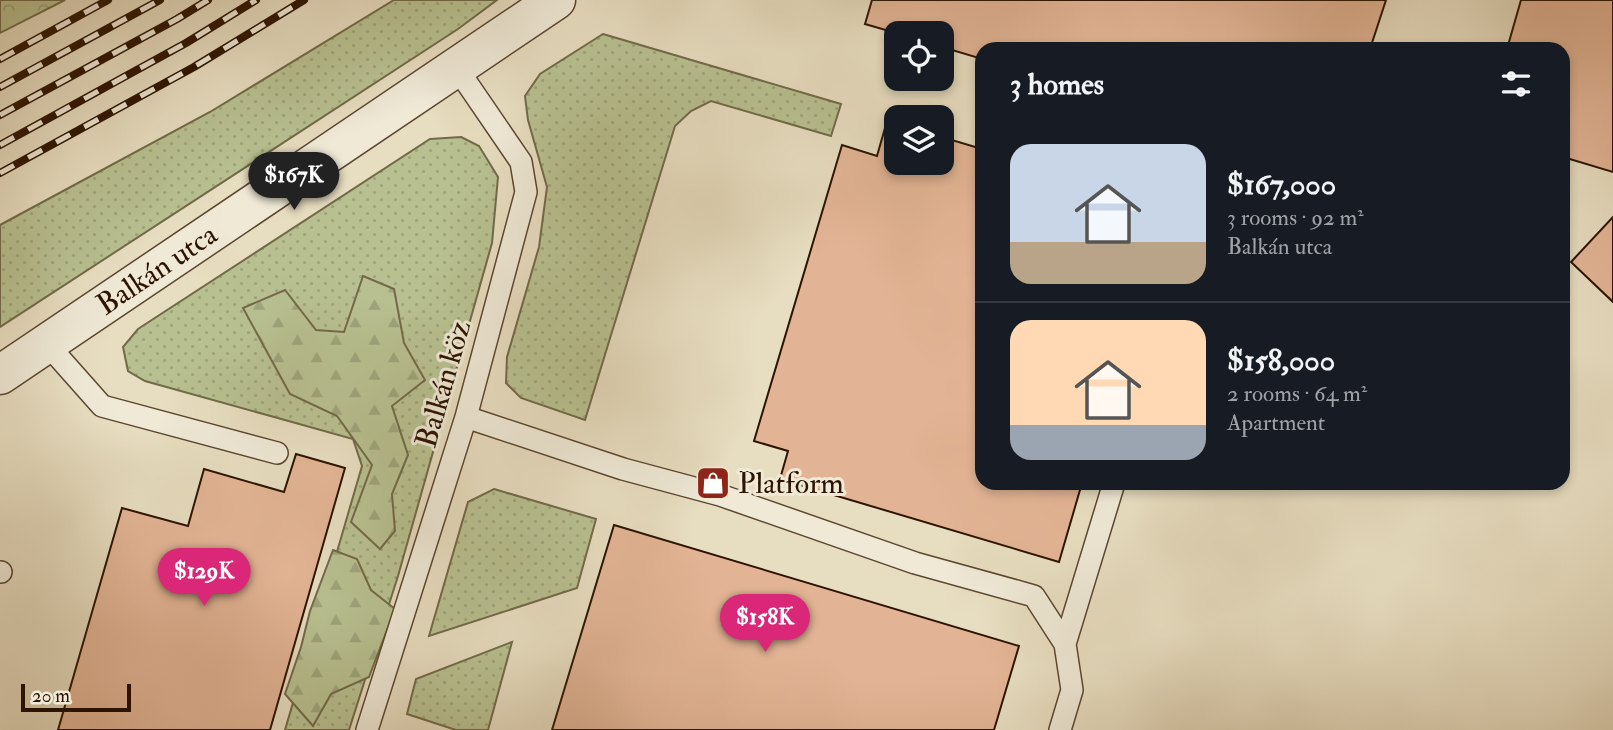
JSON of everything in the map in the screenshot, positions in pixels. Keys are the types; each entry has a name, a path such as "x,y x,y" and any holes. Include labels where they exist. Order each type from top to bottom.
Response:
{"street":[{"name":"Balkán utca","path":"0,375 556,0"}],"lane":[{"name":"Balkán köz","path":"367,730 466,417 526,192 521,162 456,66"},
{"path":"47,344 102,406 276,453"},
{"path":"466,417 623,469 720,495 915,563 1034,596 1065,644 1072,690 1060,730"},
{"path":"1065,644 1112,490"}],"green space":[{"path":"0,0 65,0 0,33"},
{"path":"394,0 497,0 458,29 0,327 0,225 210,112"},
{"path":"603,34 841,104 831,136 711,101 691,111 675,126 585,420 521,398 506,383 507,357 539,247 547,187 528,120 525,96 540,74"},
{"path":"461,137 479,146 498,177 492,243 398,576 349,730 285,730 362,466 353,439 145,381 128,371 123,347 138,329 430,139"},
{"path":"363,276 394,289 404,343 425,380 392,406 408,455 392,494 395,531 380,549 351,522 372,465 337,416 290,394 243,308 285,290 316,330 344,332"},
{"path":"494,489 596,519 577,588 429,636 468,502"},
{"path":"333,550 357,559 371,590 395,609 369,677 331,694 313,726 285,694 310,611"},
{"path":"512,642 488,730 456,730 407,714 416,679"}],"building":[{"path":"872,0 1386,0 1372,42 975,42 975,57 954,51 954,21 884,21 884,30 865,24"},
{"path":"1521,0 1613,0 1613,172 1570,159 1570,42 1509,42"},
{"path":"884,132 884,175 954,175 954,141 975,147 975,490 1080,490 1059,562 780,479 788,451 754,441 842,145 877,156"},
{"path":"1613,217 1613,302 1571,262"},
{"path":"296,454 345,468 270,730 58,730 122,508 188,526 204,469 284,492"},
{"path":"614,525 1019,646 994,730 552,730"}],"railway":[{"path":"0,59 108,0"},
{"path":"0,87 160,0"},
{"path":"0,115 208,0"},
{"path":"0,145 186,43 256,0"},
{"path":"0,173 194,67 304,0"}],"place":[{"name":"Platform","path":"713,483"}]}
